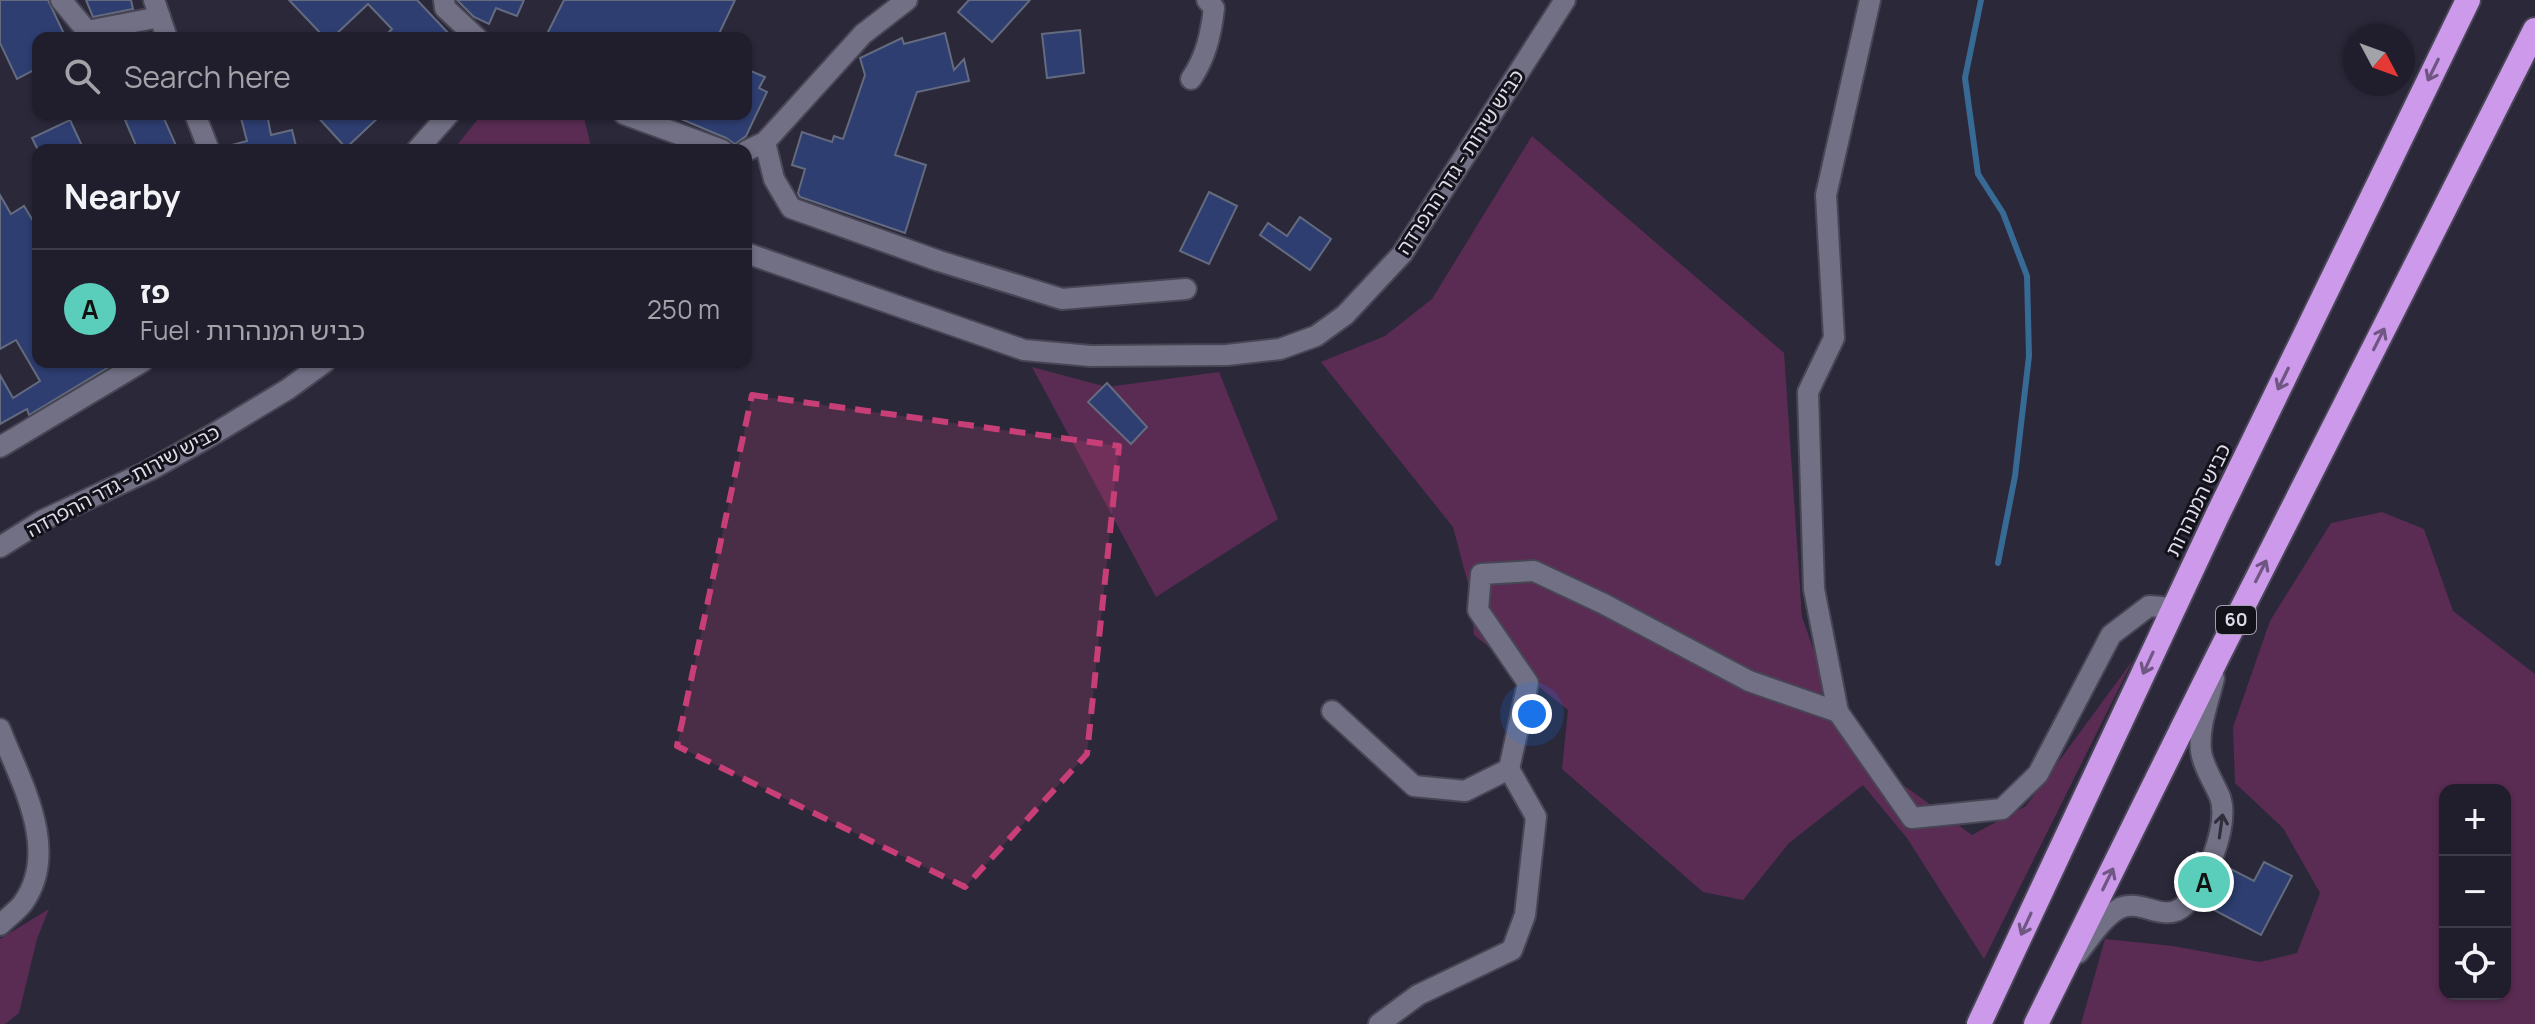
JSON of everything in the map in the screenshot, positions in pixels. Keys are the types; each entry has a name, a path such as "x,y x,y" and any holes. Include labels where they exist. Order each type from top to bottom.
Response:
{"highway":[{"name":"כביש המנהרות","path":"1979,1024 2173,608 2468,0"},
{"name":"60","path":"2036,1024 2220,652 2535,30"}],"street":[{"path":"61,0 87,31 157,9 165,32"},
{"path":"444,0 445,8 471,32"},
{"path":"752,148 765,142 863,34 907,0"},
{"path":"1191,79 1202,63 1211,32 1214,8 1207,0"},
{"name":"כביש שירות - גדר ההפרדה","path":"752,255 1024,350 1091,356 1227,355 1280,349 1316,336 1345,315 1402,254 1565,0"},
{"path":"1870,0 1826,195 1834,338 1808,392 1814,589 1838,712 1912,818 2002,809 2038,774 2111,635 2149,606 2173,608"},
{"path":"197,120 207,144"},
{"path":"422,144 444,120"},
{"path":"640,120 706,144"},
{"path":"765,142 774,179 791,208 939,261 1062,299 1186,289"},
{"path":"0,447 132,368"},
{"name":"כביש שירות - גדר ההפרדה","path":"0,547 43,520 150,470 212,435 316,368"},
{"path":"1379,1024 1418,995 1512,950 1525,915 1536,817 1509,769 1528,683 1478,610 1481,574 1534,571 1604,604 1749,681 1838,712"},
{"path":"2060,975 2110,915 2130,906 2158,913 2176,911 2186,904 2203,876 2220,837 2223,818 2219,796 2201,752 2205,717 2220,652"},
{"path":"1332,711 1414,786 1465,791 1509,769"},
{"path":"0,729 39,839 38,871 23,903 0,925"}],"highlighted area":[{"path":"752,395 1119,446 1087,754 965,887 677,746"}],"shaded area":[{"path":"477,120 584,120 590,144 458,144"},
{"path":"1532,136 1784,353 1802,617 1847,744 1972,835 2026,806 2133,660 1984,959 1907,838 1863,785 1789,843 1743,900 1703,892 1562,769 1568,710 1474,635 1470,591 1453,527 1321,362 1385,336 1432,299"},
{"path":"1032,367 1107,387 1219,372 1278,519 1156,597"},
{"path":"2382,512 2424,529 2453,611 2535,674 2535,1024 2081,1024 2105,939 2173,946 2260,962 2297,953 2320,893 2283,828 2235,783 2233,727 2270,621 2331,523"},
{"path":"49,909 37,939 19,1013 5,1024 0,1024 0,939"}],"building":[{"path":"0,0 48,0 63,32 32,32 32,71 17,79 0,43"},
{"path":"86,0 131,0 133,9 93,17"},
{"path":"289,0 417,0 447,32 389,32 392,29 368,4 338,32 319,32"},
{"path":"457,0 524,0 517,16 496,8 489,24 474,17"},
{"path":"564,0 735,0 720,32 548,32"},
{"path":"969,0 1030,0 992,42 958,12"},
{"path":"1080,30 1084,73 1047,78 1042,34"},
{"path":"945,33 954,70 964,59 969,81 917,92 895,155 926,165 905,233 800,197 798,193 805,169 792,165 802,132 832,142 834,136 843,139 865,75 860,58 902,38 904,44"},
{"path":"752,72 765,77 759,88 767,92 746,136 735,144 683,120 752,120"},
{"path":"70,120 81,144 35,144 32,138"},
{"path":"125,120 165,120 175,144 135,144"},
{"path":"242,120 268,120 271,135 292,130 296,144 236,144 247,141"},
{"path":"320,120 376,120 350,144 342,144"},
{"path":"1209,192 1237,206 1209,264 1180,251"},
{"path":"0,195 11,214 24,206 32,219 32,367 16,340 0,349"},
{"path":"1300,217 1331,239 1310,270 1260,235 1268,223 1287,236"},
{"path":"32,368 107,368 29,415 27,409 0,424 0,375 13,398 40,381"},
{"path":"1107,383 1147,427 1131,444 1088,402"},
{"path":"2197,852 2200,853 2196,864 2179,892 2176,890"},
{"path":"2264,862 2292,876 2261,935 2203,904 2223,865 2254,881"}],"waterway":[{"path":"1981,0 1965,78 1978,174 2003,213 2027,276 2029,356 2015,476 1998,563"}],"place":[{"name":"פז","path":"2204,882"}]}
